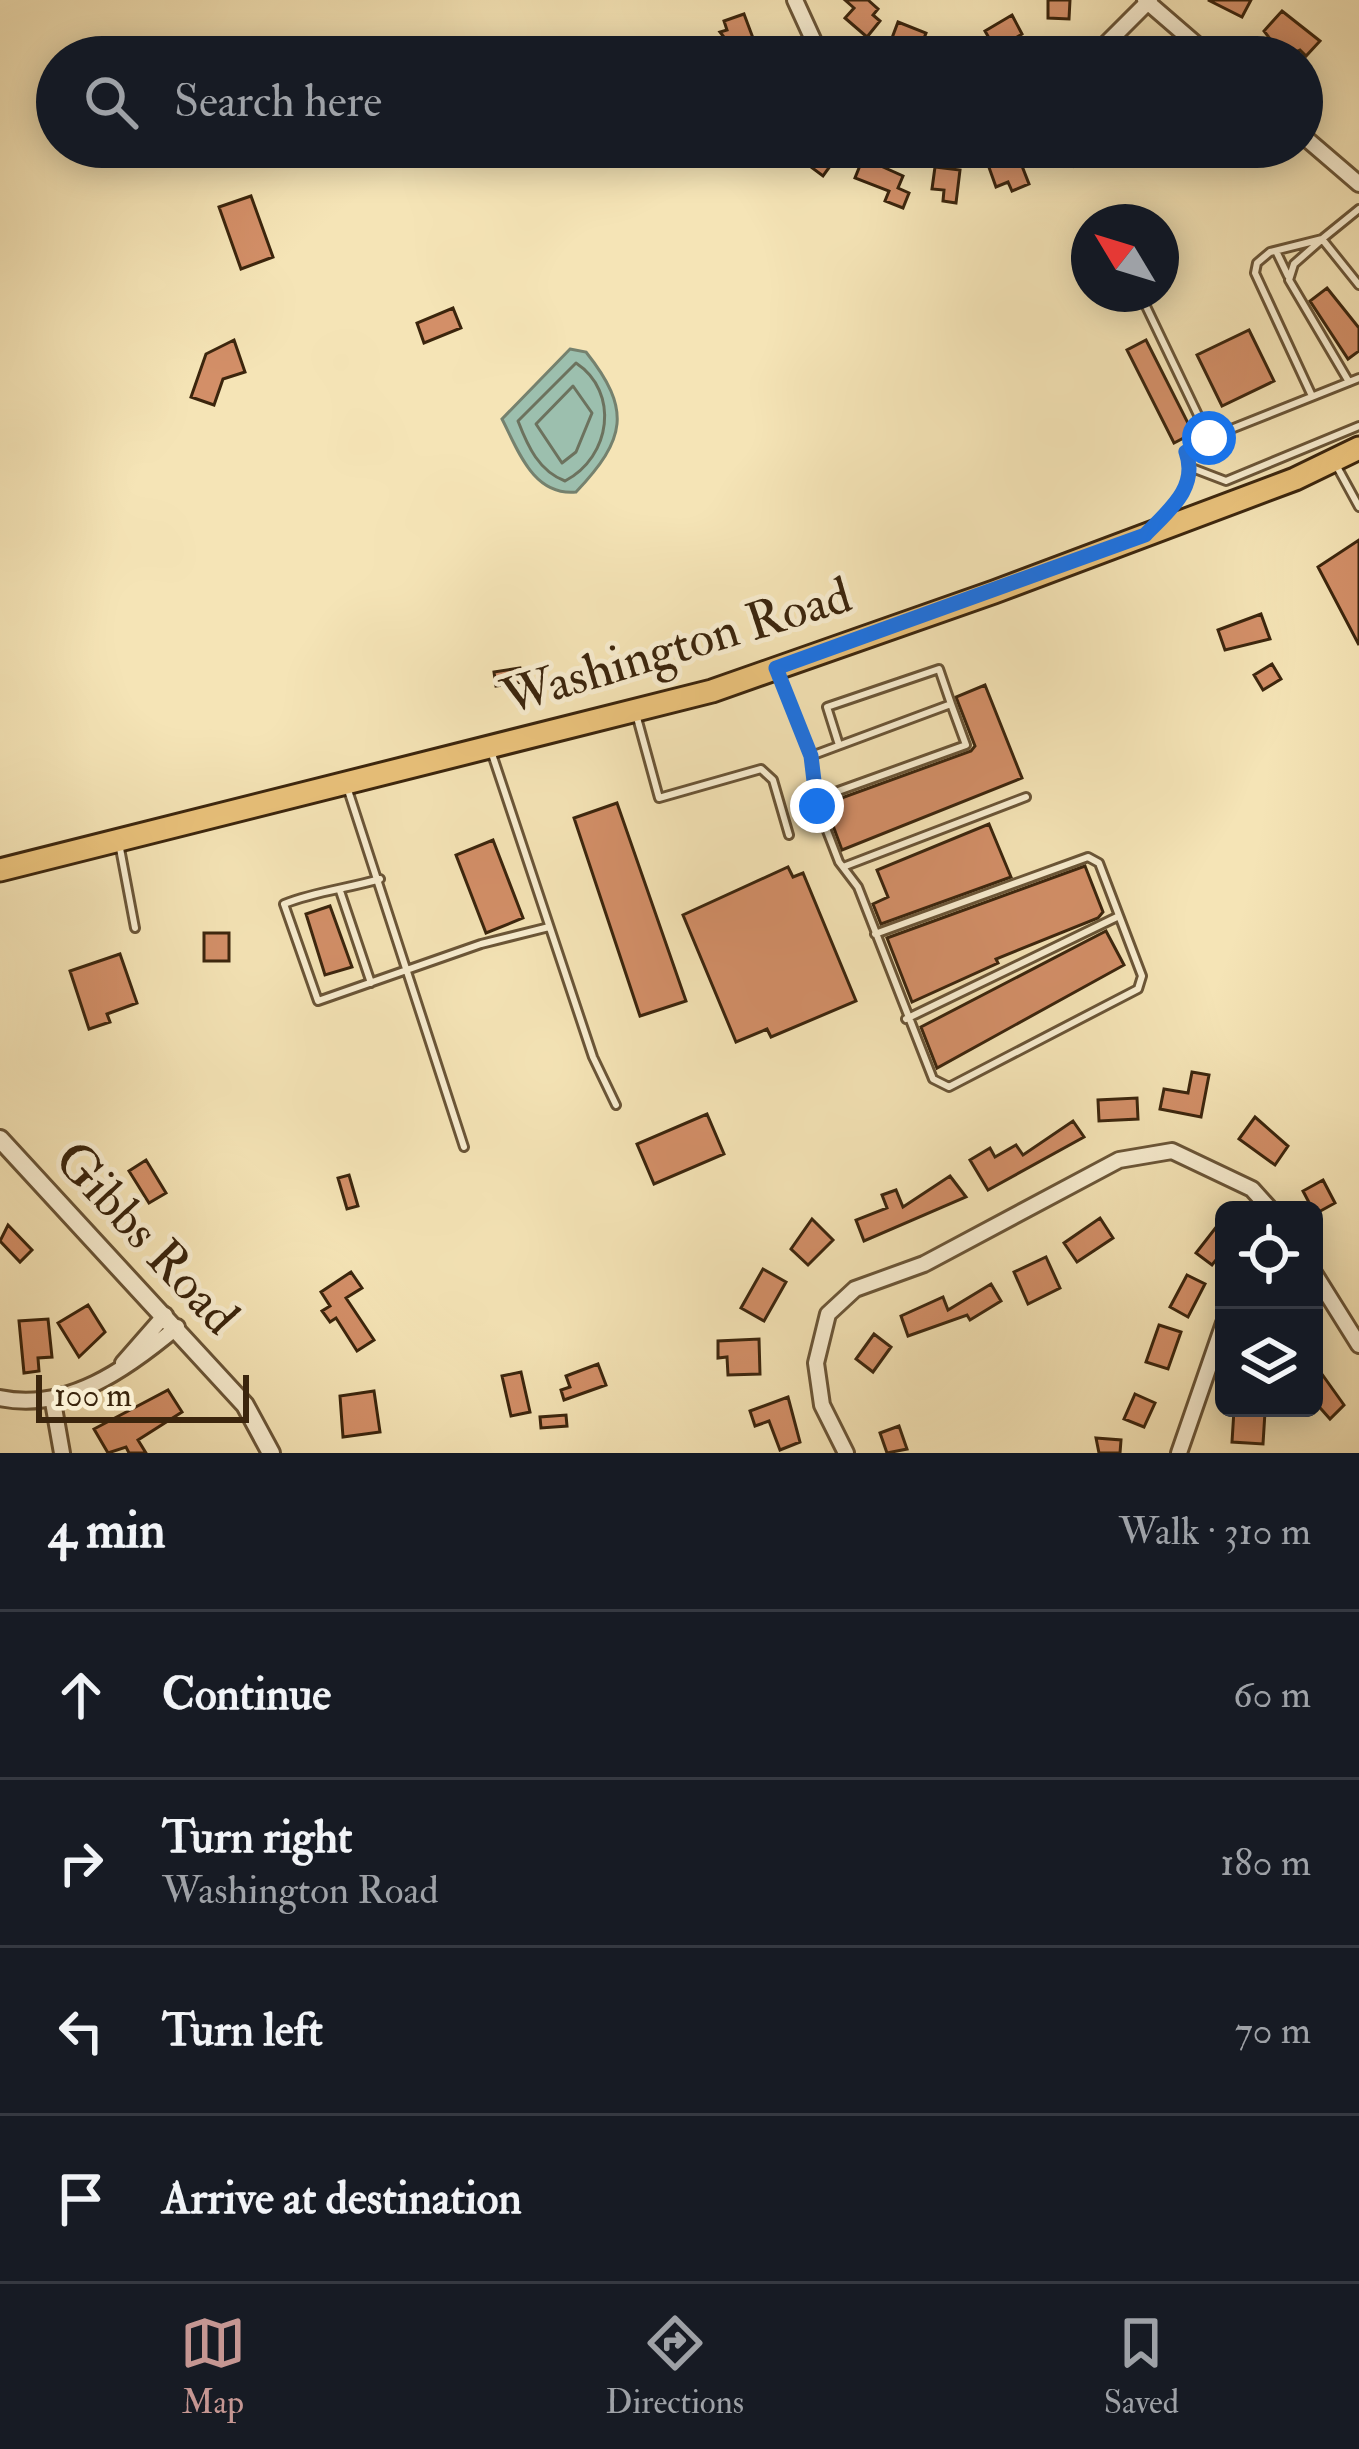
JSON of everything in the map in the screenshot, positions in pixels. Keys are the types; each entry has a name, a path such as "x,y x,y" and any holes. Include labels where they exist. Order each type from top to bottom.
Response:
{"main road":[{"name":"Washington Road","path":"0,870 635,710 776,668 1145,535 1359,448"}],"street":[{"path":"795,0 811,36"},
{"path":"1114,36 1148,1 1187,36"},
{"path":"1323,153 1359,184"},
{"name":"Gibbs Road","path":"0,1139 245,1405 271,1453"},
{"path":"846,1453 822,1405 816,1364 828,1314 855,1289 924,1264 1119,1160 1172,1151 1252,1189 1262,1201"},
{"path":"1323,1287 1359,1345"},
{"path":"0,1399 52,1402 75,1395 146,1353 171,1321"},
{"path":"1179,1453 1215,1349"},
{"path":"52,1402 62,1453"}],"lane":[{"path":"1289,280 1294,265 1359,209"},
{"path":"1312,396 1256,273 1263,256 1322,239"},
{"path":"1322,239 1359,285"},
{"path":"1276,251 1349,382"},
{"path":"1149,312 1209,438"},
{"path":"1145,535 1183,494 1192,468 1186,452 1209,438 1359,378"},
{"path":"1192,468 1226,481 1359,426"},
{"path":"1333,460 1359,507"},
{"path":"776,668 811,756 816,799 843,867 858,887 905,1019 932,1079 949,1087 1138,988 1142,976 1099,863 1088,857 875,934"},
{"path":"816,799 966,745 939,669 827,707 839,745"},
{"path":"811,756 951,704"},
{"path":"635,710 659,798 761,769 773,779 789,835"},
{"path":"490,747 593,1057 616,1105"},
{"path":"346,784 464,1147"},
{"path":"843,867 1026,797"},
{"path":"119,841 135,928"},
{"path":"380,879 340,891 321,889 284,904 318,1001 549,927"},
{"path":"340,891 371,983"},
{"path":"905,1019 1119,916"}],"water":[{"path":"570,349 586,352 601,372 611,391 617,424 605,456 576,492 549,487 538,479 502,419"}],"building":[{"path":"845,0 868,0 878,9 873,15 880,21 868,36 845,18 854,8"},
{"path":"1048,0 1070,0 1069,19 1048,18"},
{"path":"1208,0 1251,0 1242,17"},
{"path":"1282,11 1314,36 1268,36 1264,31"},
{"path":"744,14 752,36 723,36 724,21"},
{"path":"1012,15 1022,34 988,36 985,31"},
{"path":"898,22 926,33 925,36 893,36"},
{"path":"859,168 885,168 903,176 898,188 909,193 903,208 885,201 889,191 855,178"},
{"path":"935,168 960,170 956,203 943,201 944,190 932,189"},
{"path":"989,168 1023,168 1029,184 1012,191 1008,182 996,187"},
{"path":"251,196 273,257 241,269 219,207"},
{"path":"1327,288 1359,328 1359,351 1348,359 1310,301"},
{"path":"453,308 461,328 424,343 417,323"},
{"path":"1249,330 1274,381 1222,406 1197,355"},
{"path":"234,340 245,372 223,379 214,405 191,397 206,354"},
{"path":"1146,340 1193,433 1174,443 1127,350"},
{"path":"1359,540 1359,645 1318,567"},
{"path":"1261,614 1270,639 1225,650 1218,630"},
{"path":"1272,664 1281,679 1263,690 1254,675"},
{"path":"520,668 523,682 496,686 494,672"},
{"path":"985,685 1022,778 842,850 825,804 971,751 975,746 956,697"},
{"path":"617,803 686,1001 640,1016 574,818"},
{"path":"989,824 1011,877 881,924 873,904 888,897 877,870"},
{"path":"493,840 523,918 486,933 456,855"},
{"path":"1085,866 1103,912 1098,918 996,959 998,963 912,1002 887,938"},
{"path":"788,867 793,877 803,873 856,1001 771,1037 767,1029 736,1042 683,915"},
{"path":"330,906 352,967 325,975 306,914"},
{"path":"1106,931 1124,965 937,1068 921,1027"},
{"path":"204,933 229,933 229,961 204,961"},
{"path":"120,954 137,1003 107,1014 110,1022 89,1029 70,971"},
{"path":"1192,1072 1209,1075 1201,1117 1160,1109 1164,1089 1188,1093"},
{"path":"1137,1098 1138,1119 1099,1121 1098,1100"},
{"path":"707,1114 724,1154 654,1184 637,1144"},
{"path":"1255,1117 1288,1146 1275,1165 1239,1139"},
{"path":"1073,1121 1084,1137 988,1190 970,1160 990,1148 995,1157 1016,1145 1023,1155"},
{"path":"146,1160 166,1193 149,1203 129,1171"},
{"path":"349,1175 358,1206 347,1209 338,1178"},
{"path":"950,1176 966,1197 864,1241 856,1220 887,1208 882,1195 896,1190 903,1207"},
{"path":"1323,1180 1335,1203 1323,1210 1323,1201 1308,1201 1303,1191"},
{"path":"1100,1218 1113,1238 1077,1262 1064,1243"},
{"path":"812,1219 833,1240 808,1265 791,1249"},
{"path":"8,1225 32,1250 20,1262 0,1241"},
{"path":"1215,1229 1215,1261 1212,1265 1196,1253"},
{"path":"1046,1257 1060,1288 1028,1304 1014,1272"},
{"path":"763,1269 786,1282 764,1321 741,1308"},
{"path":"351,1272 362,1288 346,1298 374,1340 357,1351 336,1318 330,1322 322,1311 330,1306 321,1292"},
{"path":"1187,1275 1205,1284 1188,1317 1170,1307"},
{"path":"991,1284 1001,1301 970,1320 967,1315 908,1336 901,1316 943,1297 948,1310"},
{"path":"88,1305 105,1332 79,1357 58,1323"},
{"path":"48,1319 52,1357 38,1358 39,1371 24,1373 19,1321"},
{"path":"1159,1325 1181,1332 1168,1369 1146,1362"},
{"path":"874,1334 891,1347 873,1372 856,1359"},
{"path":"759,1339 760,1374 728,1375 727,1357 718,1358 718,1341"},
{"path":"598,1364 606,1385 564,1400 561,1390 570,1387 566,1376"},
{"path":"521,1372 530,1412 511,1416 502,1376"},
{"path":"1323,1376 1344,1405 1330,1419 1323,1411"},
{"path":"168,1390 182,1412 138,1440 146,1453 129,1453 126,1447 108,1453 94,1429"},
{"path":"374,1391 380,1432 343,1437 340,1396"},
{"path":"1135,1394 1155,1403 1144,1427 1124,1419"},
{"path":"788,1397 800,1442 780,1450 769,1421 755,1426 750,1411"},
{"path":"566,1415 567,1426 541,1428 540,1417"},
{"path":"1234,1417 1265,1417 1263,1444 1232,1442"},
{"path":"899,1426 907,1449 887,1453 880,1433"},
{"path":"1096,1438 1121,1440 1120,1453 1099,1453"}],"route":[{"path":"817,806 811,756 776,668 1145,535 1183,494 1192,468 1186,452 1209,438"}]}
